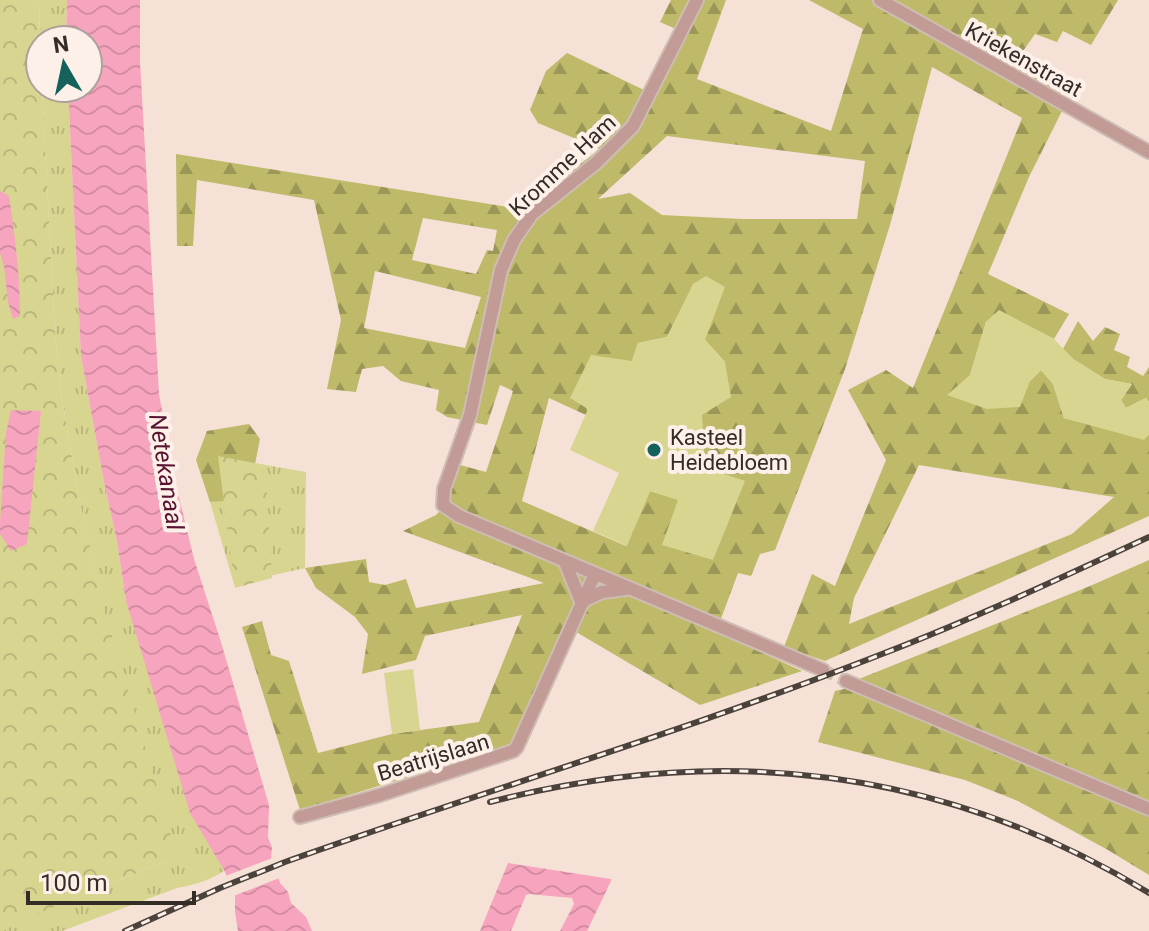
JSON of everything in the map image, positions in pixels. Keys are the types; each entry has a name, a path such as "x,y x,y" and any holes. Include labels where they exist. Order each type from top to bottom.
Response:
{"street":[{"name":"Kromme Ham","path":"565,562 459,516 443,505 444,489 470,415 507,251 532,214 596,163 633,126 697,0"},
{"name":"Kriekenstraat","path":"880,0 1149,152"},
{"path":"565,562 823,670"},
{"path":"565,562 582,602 602,592 628,587"},
{"name":"Beatrijslaan","path":"300,817 380,795 513,751 595,574"},
{"path":"846,681 1149,809"}],"green space":[{"path":"0,0 39,0 39,24 24,24 24,104 43,104 55,334 62,399 78,493 103,606 170,831 173,851 166,861 0,931"},
{"path":"39,0 67,0 66,24 39,24"},
{"path":"671,0 726,0 697,79 831,131 863,29 809,0 1118,0 1091,45 1063,31 1057,42 1035,34 1016,61 1060,93 1064,107 1029,177 988,274 1069,314 1054,339 999,311 986,322 970,375 1030,381 1041,370 1053,384 1064,418 1144,439 1149,434 1149,516 825,661 784,647 812,574 835,586 886,460 848,390 886,370 913,388 1022,118 932,67 890,225 845,369 775,550 760,554 751,576 738,573 716,632 802,671 700,705 566,626 513,745 300,810 242,627 262,621 271,655 289,661 318,753 392,734 479,722 522,615 425,636 416,660 362,674 368,634 355,617 316,588 305,568 366,559 369,582 385,585 406,579 416,608 544,583 403,531 440,511 460,465 486,472 513,391 500,385 487,425 447,417 436,410 439,390 401,381 383,366 362,369 356,392 327,389 341,320 314,200 197,180 193,246 177,246 176,154 521,209 600,149 538,123 530,110 546,71 567,53 644,90 676,29 660,22","holes":["667,136 865,161 857,219 662,215 630,193 598,199","423,218 497,230 493,251 487,250 476,274 412,260","375,271 481,297 465,348 364,328","694,284 705,340 725,362 701,415 703,468 744,481 679,500 650,491 626,546 522,501 549,398 586,415 588,408 632,361 638,343 667,337","919,465 1114,497 1072,534 849,624 854,598"]},
{"path":"43,104 69,104 81,356 126,601 227,869 203,882 177,888 62,931 0,931 0,847 74,899 166,861 70,816 99,590 78,493 55,334"},
{"path":"706,276 725,287 705,340 725,362 731,397 702,415 703,467 745,481 713,560 662,545 678,500 650,491 627,546 593,531 619,473 570,450 588,409 570,398 591,355 632,361 638,343 667,337 693,284"},
{"path":"999,310 1054,339 1073,359 1105,379 1132,384 1121,400 1126,408 1146,398 1149,402 1149,434 1144,440 1064,418 1053,384 1041,370 1030,381 1020,407 987,409 947,395 970,375 986,322"},
{"path":"1078,321 1093,341 1105,327 1120,334 1114,350 1130,357 1127,367 1143,376 1149,367 1149,402 1146,398 1126,408 1121,400 1132,384 1105,379 1063,349"},
{"path":"249,424 260,439 255,464 225,501 210,502 196,460 207,431"},
{"path":"218,456 265,465 272,578 235,588"},
{"path":"225,458 306,472 305,568 234,584 210,502 225,500"},
{"path":"1149,560 1149,875 1018,801 965,780 818,742 835,691 866,684 859,679"},
{"path":"413,669 420,730 392,734 384,673"}],"water":[{"name":"Netekanaal","path":"67,0 140,0 140,62 159,394 174,477 194,559 269,805 271,857 291,903 306,917 312,931 238,931 235,895 190,813 126,601 81,356 69,104 104,104 104,24 66,24"},
{"path":"0,191 9,196 17,256 20,316 13,319 0,253"},
{"path":"11,410 41,411 27,544 11,551 0,534 0,523 6,433"},
{"path":"508,863 611,881 587,931 560,931 574,904 572,898 529,894 511,931 480,931"}],"pier":[{"path":"275,857 282,877 231,897 223,877"}],"tunnel":[{"path":"823,670 846,681"}],"railway":[{"path":"125,931 285,862 734,709 882,654 1149,537"},
{"path":"490,802 577,784 662,773 747,771 830,778 911,793 992,817 1071,850 1149,893"}],"place":[{"name":"Kasteel Heidebloem","path":"654,450"}]}
